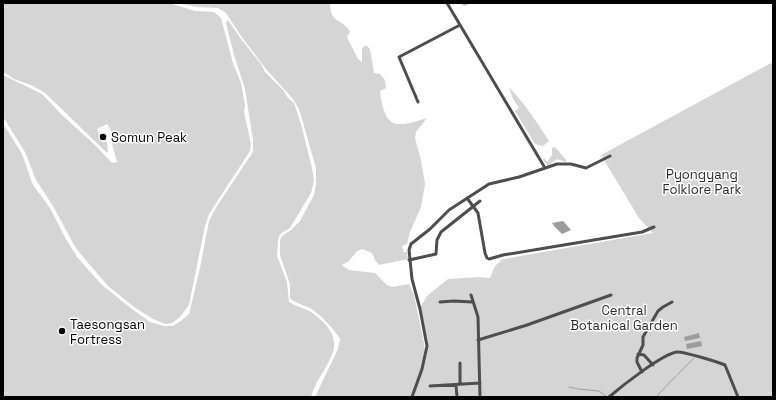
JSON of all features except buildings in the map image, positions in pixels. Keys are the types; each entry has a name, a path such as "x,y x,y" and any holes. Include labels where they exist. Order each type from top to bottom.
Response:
{"street":[{"path":"447,3 545,168"},
{"path":"418,102 399,57 460,25"},
{"path":"412,397 424,363 427,346 413,286 409,260 409,250 411,244 430,229 449,210 489,184 519,177 557,164 586,168 610,156"},
{"path":"467,198 478,213 485,253 489,259 510,254 642,232 654,226"},
{"path":"409,260 436,254 437,240 441,232 480,201"},
{"path":"478,340 527,325 611,294"},
{"path":"471,295 478,317 480,397"},
{"path":"440,302 472,302"},
{"path":"642,372 637,362 638,354 643,345 643,337 654,317 662,307 672,302"},
{"path":"609,397 653,364 668,355 678,352 724,364 728,369 738,397"},
{"path":"638,354 644,355 653,364"},
{"path":"460,363 460,384"},
{"path":"430,386 480,383"},
{"path":"456,385 457,397"}],"green space":[{"path":"3,3 169,3 195,11 214,12 221,18 233,63 241,83 245,105 244,112 251,144 250,151 209,214 205,226 189,305 180,317 172,323 165,324 153,319 134,307 108,286 74,245 53,206 36,180 25,152 3,117 3,75 42,94 112,163 117,162 111,140 114,136 107,124 97,129 102,142 107,142 107,153 45,93 31,85 14,79 3,72"},
{"path":"178,3 330,3 334,18 344,25 350,32 347,37 358,59 362,62 362,48 366,45 370,49 374,73 380,74 385,80 386,88 380,91 382,103 388,119 399,124 406,124 427,118 416,132 415,138 425,184 421,207 410,232 407,244 402,246 404,252 407,252 408,259 379,265 372,253 363,249 357,251 349,261 342,265 349,270 375,273 387,285 392,287 409,284 414,295 425,352 411,397 315,397 338,349 340,339 318,314 310,308 296,303 290,298 290,284 280,255 280,240 282,236 300,221 314,195 316,184 316,168 299,109 293,99 266,69 226,13 218,8 196,7"},
{"path":"228,20 261,64 265,72 294,103 312,168 314,181 311,193 290,228 279,236 277,256 287,282 289,302 314,314 326,325 333,336 334,345 332,355 311,397 3,397 3,123 22,154 33,185 50,208 77,257 102,285 150,322 164,326 173,326 189,314 209,221 217,206 253,152 253,140 245,89 226,23"},
{"name":"Central Botanical Garden","path":"773,62 773,397 413,397 427,353 421,306 427,296 448,279 479,277 490,278 495,266 503,259 653,233 639,218 601,155"},
{"path":"509,87 530,113 549,141 543,146 535,144 515,111 519,108 513,99"},
{"path":"552,147 556,148 567,161 565,162 557,159 548,166 543,160 544,158 547,162 552,155"}],"shaded area":[{"path":"563,221 571,230 562,234 552,223"},
{"path":"699,333 700,338 685,341 684,337"},
{"path":"701,341 702,346 687,349 686,344"}],"waterway":[{"path":"460,3 465,5 469,3"},
{"path":"677,375 694,358"},
{"path":"656,397 676,376"},
{"path":"569,387 599,391 607,397"}],"place":[{"name":"Somun Peak","path":"103,137"},
{"name":"Taesongsan Fortress","path":"62,331"}],"park label":[{"name":"Pyongyang Folklore Park","path":"702,182"}]}
